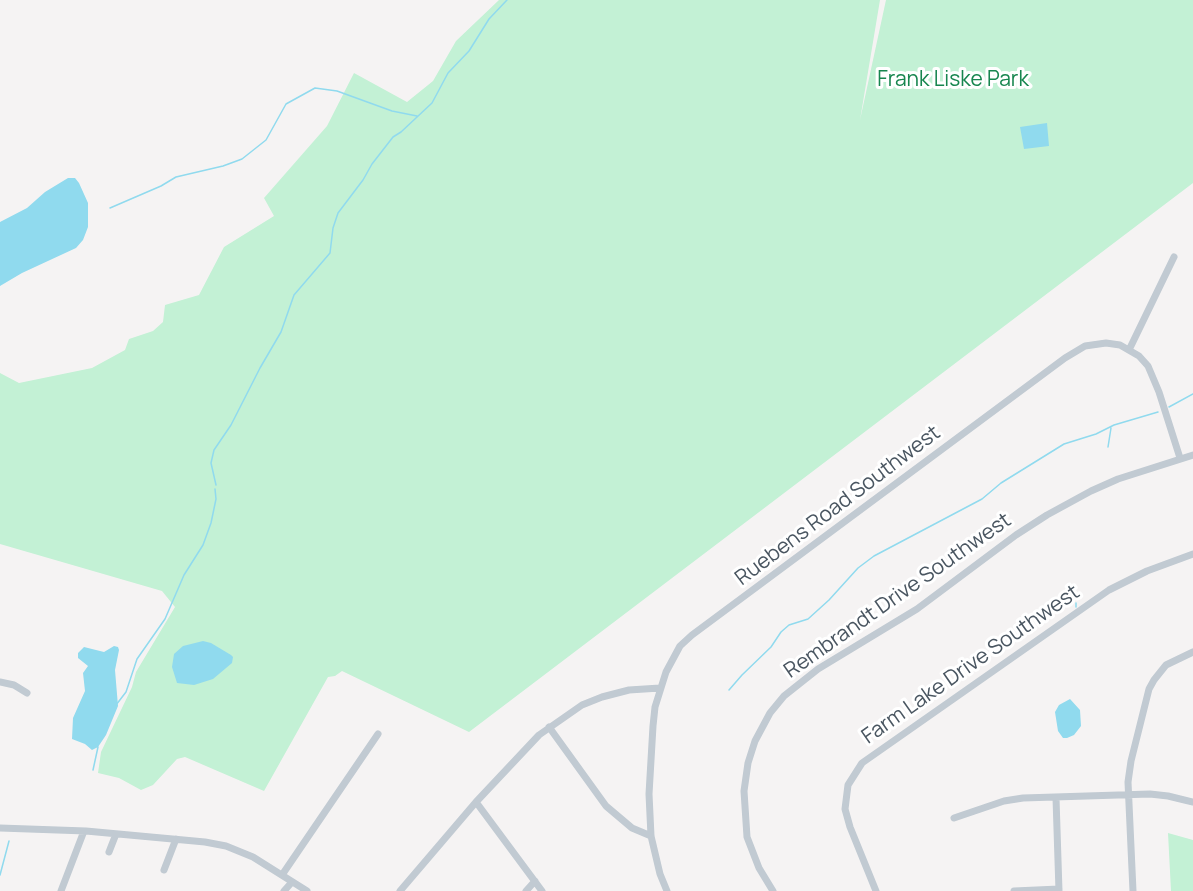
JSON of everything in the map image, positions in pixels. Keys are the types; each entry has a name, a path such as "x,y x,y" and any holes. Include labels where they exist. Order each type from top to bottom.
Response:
{"street":[{"path":"1174,256 1129,350 1139,356 1153,376 1180,458"},
{"name":"Ruebens Road Southwest","path":"667,891 660,874 651,836 650,766 660,687 675,655 692,635 1065,358 1085,346 1098,343 1120,345 1129,350"},
{"name":"Rembrandt Drive Southwest","path":"773,891 759,868 747,837 744,791 748,763 755,741 770,713 784,696 818,669 916,609 1016,535 1047,515 1118,479 1193,455"},
{"name":"Farm Lake Drive Southwest","path":"876,891 845,809 848,785 862,764 1109,590 1147,571 1193,554"},
{"path":"1133,891 1129,795 1131,761 1149,689 1166,665 1193,652"},
{"path":"0,682 14,685 27,693"},
{"path":"400,891 476,802 526,747 549,727 582,705 602,697 629,690 660,687"},
{"path":"549,727 606,806 632,828 651,836"},
{"path":"282,875 378,734"},
{"path":"954,818 1004,801 1023,798 1129,795 1168,796 1193,802"},
{"path":"1014,891 1059,890 1056,798"},
{"path":"476,802 542,891"},
{"path":"0,828 84,831 205,842 235,849 253,857 307,891"},
{"path":"61,891 84,831"},
{"path":"109,852 116,834"},
{"path":"164,870 176,839"},
{"path":"526,891 535,881"},
{"path":"284,891 292,882"}],"green space":[{"name":"Frank Liske Park","path":"499,0 880,0 860,120 886,0 1193,0 1193,183 469,732 342,671 335,676 328,677 264,791 185,757 177,759 153,785 141,790 119,778 98,773 101,752 132,687 136,672 175,607 162,591 0,544 0,373 19,383 92,368 125,350 129,339 153,331 163,322 165,305 199,295 224,247 274,216 264,198 327,126 354,73 407,102 433,81 456,41"},
{"path":"1168,833 1193,840 1193,891 1171,891"}],"water":[{"path":"1047,123 1049,146 1024,149 1020,127"},
{"path":"68,178 75,178 79,183 88,203 88,227 83,240 76,248 0,286 0,222 27,208 45,192"},
{"path":"203,641 231,655 232,663 213,679 194,685 177,683 172,667 174,654 183,646"},
{"path":"114,646 119,650 115,670 118,706 106,735 98,747 92,750 85,744 72,739 73,718 85,691 83,673 88,666 78,658 78,653 84,647 104,652"},
{"path":"1070,699 1080,710 1081,726 1074,735 1063,738 1058,731 1055,712 1059,705"}],"waterway":[{"path":"216,485 211,463 214,450 231,425 281,332 294,295 330,253 333,228 338,213 393,137 432,103 448,73 469,51 489,19 507,0"},
{"path":"110,208 176,177 242,159 266,140 286,104 315,88 337,91 392,111 417,116"},
{"path":"1169,407 1193,394"},
{"path":"729,690 771,647 781,632 789,625 808,619 858,568 874,556 982,499 1001,483 1064,444 1096,434 1114,425 1158,412"},
{"path":"1108,447 1111,428"},
{"path":"116,705 126,692 137,659 165,619 184,575 203,545 211,523 216,499 215,489"},
{"path":"93,770 98,747"},
{"path":"0,875 9,841"}]}
